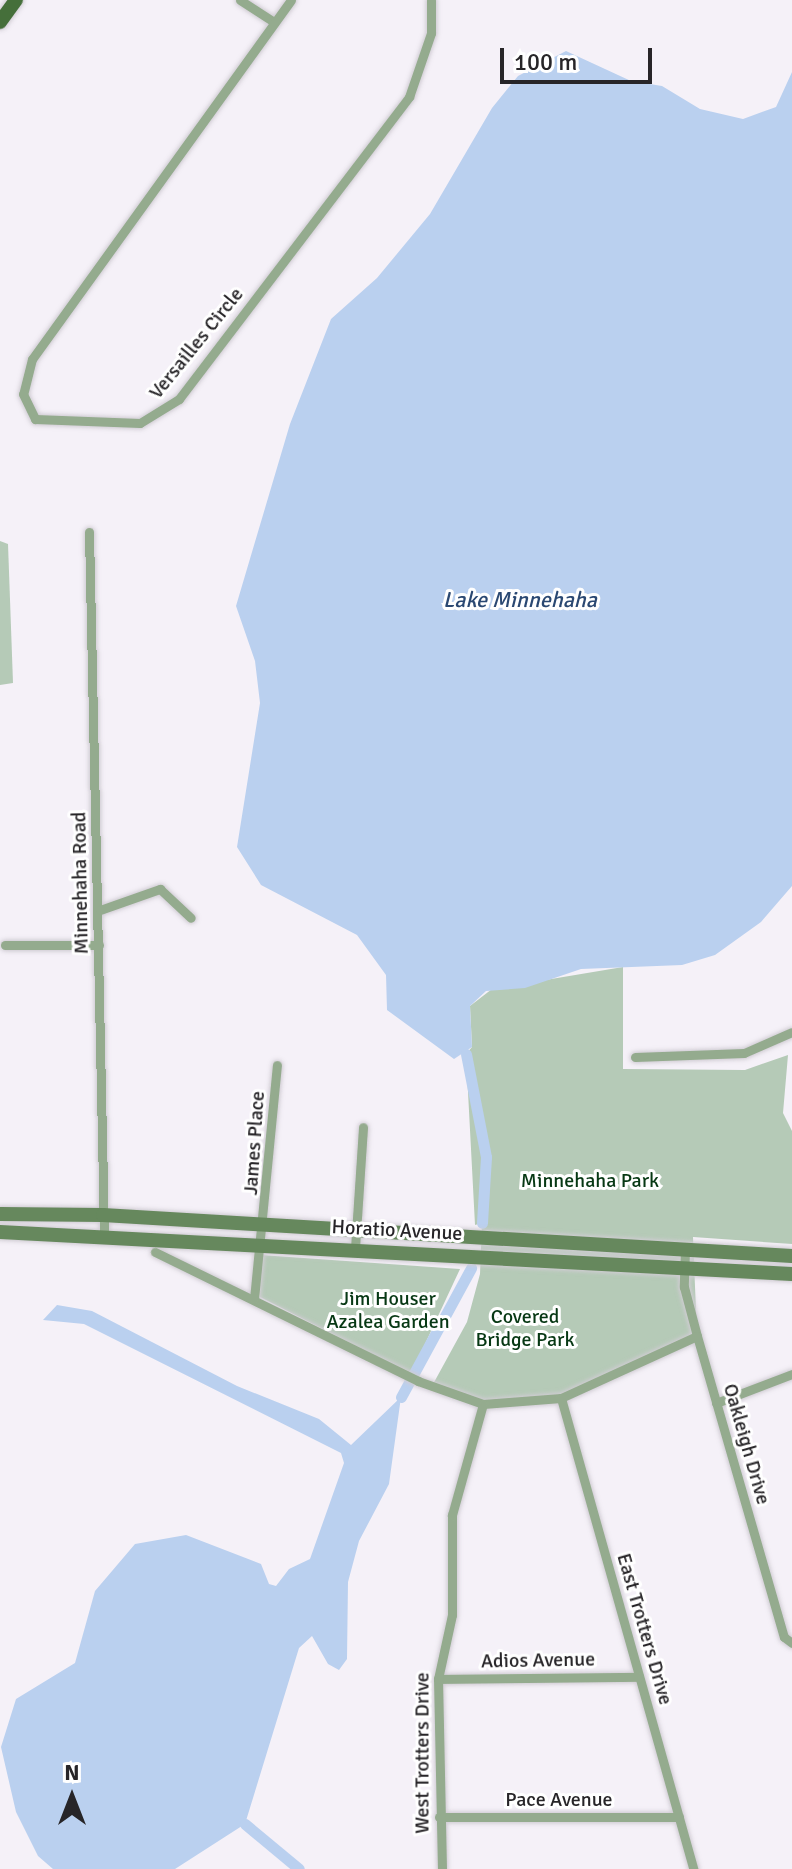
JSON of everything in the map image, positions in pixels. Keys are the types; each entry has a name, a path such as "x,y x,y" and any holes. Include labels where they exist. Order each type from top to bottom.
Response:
{"main road":[{"path":"0,22 16,0"},
{"name":"Horatio Avenue","path":"0,1214 103,1215 792,1256"},
{"name":"Horatio Avenue","path":"0,1232 104,1233 258,1241 792,1274"}],"street":[{"path":"240,0 274,22"},
{"name":"Versailles Circle","path":"291,0 32,359 23,394 35,419 140,423 179,399 409,97 431,33 431,0"},
{"name":"Minnehaha Road","path":"89,532 100,910 104,1233"},
{"path":"100,910 160,889 191,918"},
{"path":"5,945 99,945"},
{"path":"635,1057 744,1053 792,1032"},
{"name":"James Place","path":"254,1299 258,1241 264,1224 277,1065"},
{"path":"355,1248 363,1127"},
{"name":"Oakleigh Drive","path":"685,1250 684,1267 697,1336 784,1637 792,1643"},
{"path":"155,1252 418,1381 483,1404 561,1398 697,1336"},
{"path":"716,1403 792,1374"},
{"name":"East Trotters Drive","path":"561,1398 693,1869"},
{"name":"West Trotters Drive","path":"442,1869 438,1679 452,1615 452,1515 483,1404"},
{"name":"Adios Avenue","path":"438,1679 639,1677"},
{"name":"Pace Avenue","path":"439,1817 679,1817"}],"green space":[{"path":"0,541 8,544 13,683 0,685"},
{"name":"Minnehaha Park","path":"623,967 623,1069 745,1070 788,1055 783,1113 792,1131 792,1244 693,1237 697,1336 575,1393 499,1406 432,1386 467,1322 480,1274 482,1223 475,1225 466,1054 472,1047 470,1006 492,989"},
{"name":"Jim Houser Azalea Garden","path":"261,1255 460,1269 411,1374 260,1297"}],"water":[{"name":"Lake Minnehaha","path":"566,51 631,81 662,86 700,109 743,119 776,107 792,72 792,886 761,922 715,955 682,965 581,969 525,988 486,991 470,1006 472,1047 454,1059 387,1010 386,975 357,935 261,885 237,847 260,703 255,661 236,606 290,424 331,319 377,278 430,214 492,108 518,76"},
{"path":"57,1305 92,1311 237,1386 319,1419 351,1445 401,1397 389,1484 359,1541 348,1582 347,1659 339,1670 328,1664 312,1636 299,1648 245,1824 175,1869 53,1869 38,1856 16,1812 1,1747 16,1699 75,1663 95,1591 135,1544 186,1535 261,1564 269,1584 276,1586 289,1569 310,1559 344,1463 341,1453 84,1324 43,1320"}],"waterway":[{"path":"466,1054 486,1157 482,1223"},
{"path":"401,1397 471,1268"},
{"path":"245,1824 299,1869"}],"park label":[{"name":"Covered Bridge Park","path":"525,1328"}]}
